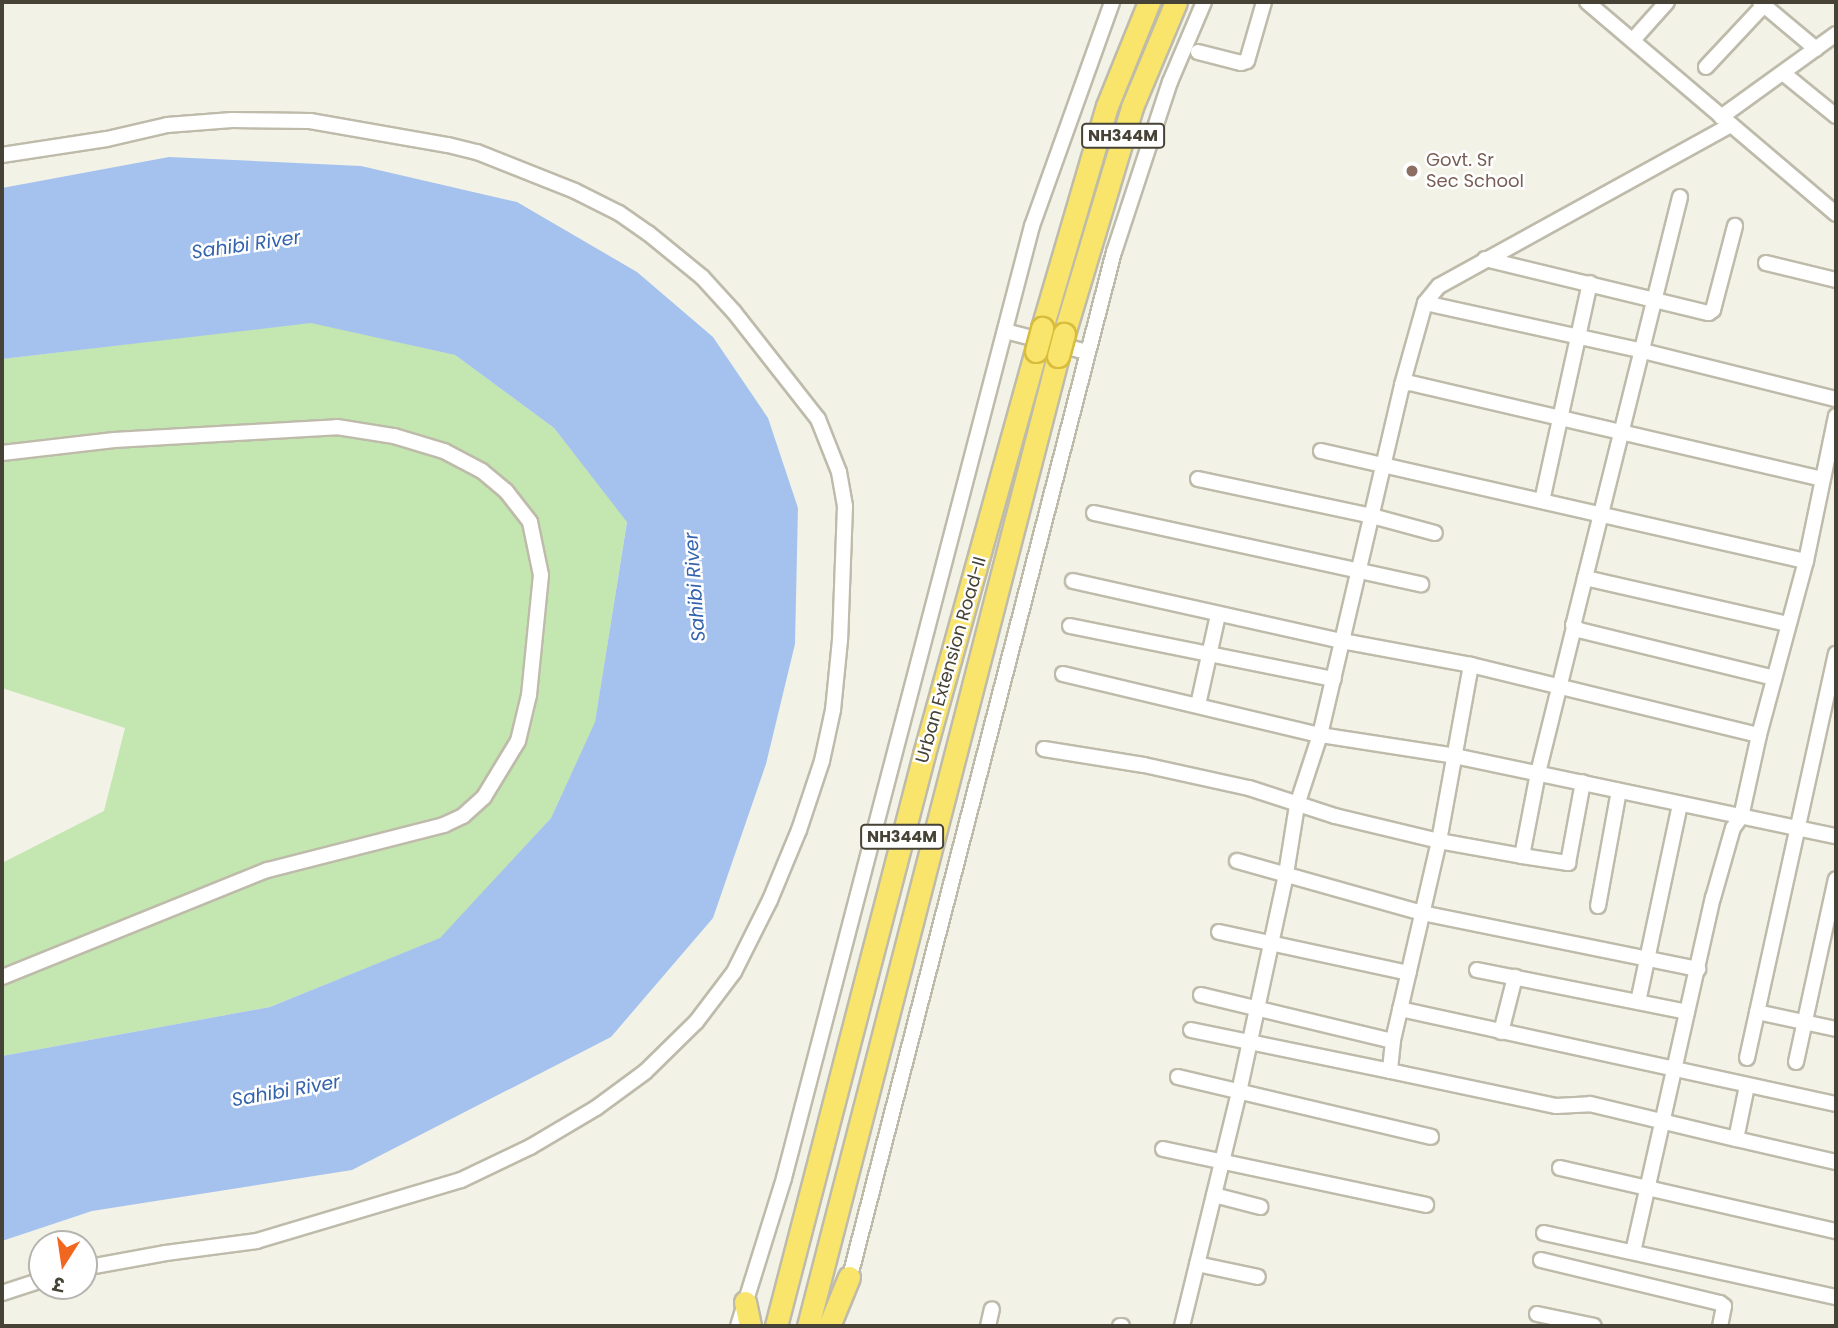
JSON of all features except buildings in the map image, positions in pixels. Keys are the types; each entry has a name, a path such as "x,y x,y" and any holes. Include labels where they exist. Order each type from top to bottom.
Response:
{"highway":[{"name":"Urban Extension Road-II","path":"776,1326 924,754 1060,261 1107,106 1149,2"},
{"name":"Urban Extension Road-II","path":"808,1326 1080,274 1132,107 1175,2"},
{"path":"829,1326 849,1277"},
{"path":"746,1302 750,1326"}],"street":[{"path":"738,1326 784,1178 1032,226 1112,2"},
{"path":"839,1326 849,1277 1114,252 1170,82 1204,2"},
{"path":"1198,52 1241,63 1247,61 1265,2"},
{"path":"1587,2 1836,214"},
{"path":"1633,40 1667,2"},
{"path":"1706,67 1762,3 1816,49"},
{"path":"1182,1326 1250,1042 1286,874 1297,805 1320,735 1402,385 1425,303 1439,286 1726,121 1783,73 1836,34"},
{"path":"1783,73 1836,116"},
{"path":"2,156 167,125 232,120 310,121 477,152 575,191 619,213 648,233 702,277 734,313 818,419 839,472 845,506 840,639 833,710 822,761 799,830 770,900 734,972 696,1022 645,1072 596,1108 530,1147 461,1180 257,1241 98,1265"},
{"path":"1522,856 1538,773 1639,350 1680,197"},
{"path":"1485,259 1712,312 1735,226"},
{"path":"1766,263 1836,280"},
{"path":"1542,502 1590,284"},
{"path":"1425,303 1639,350 1836,399"},
{"path":"1005,331 1087,352"},
{"path":"1402,385 1409,383 1821,479"},
{"path":"1633,1252 1661,1122 1732,828 1741,817 1759,735 1806,561 1836,416"},
{"path":"2,453 114,440 337,427 394,436 444,452 482,471 506,491 530,522 541,575 529,695 518,741 484,797 463,816 444,824 267,870 2,976"},
{"path":"1321,451 1806,561"},
{"path":"1198,479 1372,516 1435,533"},
{"path":"1094,513 1421,584"},
{"path":"1585,578 1788,624"},
{"path":"1073,581 1218,615 1471,665 1759,735"},
{"path":"1198,705 1218,615"},
{"path":"1070,626 1334,679"},
{"path":"1574,627 1774,678"},
{"path":"1747,1058 1836,655"},
{"path":"1391,1071 1393,1041 1439,841 1471,665"},
{"path":"1063,674 1320,735 1455,756 1836,836"},
{"path":"1044,749 1144,765 1249,788 1297,805 1439,841 1568,863 1583,782"},
{"path":"1598,906 1619,791"},
{"path":"1638,1002 1680,805"},
{"path":"1237,861 1422,912 1698,969"},
{"path":"1796,1062 1836,878"},
{"path":"1219,932 1409,973"},
{"path":"1477,970 1687,1012"},
{"path":"1501,1032 1515,977"},
{"path":"1201,995 1393,1041"},
{"path":"1400,1009 1836,1104"},
{"path":"1757,1012 1836,1029"},
{"path":"1191,1030 1556,1106 1590,1104 1836,1162"},
{"path":"1178,1077 1431,1137"},
{"path":"1736,1139 1747,1086"},
{"path":"1163,1149 1426,1205"},
{"path":"1560,1168 1836,1231"},
{"path":"1213,1195 1260,1207"},
{"path":"1544,1233 1836,1297"},
{"path":"1541,1260 1720,1303 1724,1306 1720,1326"},
{"path":"1197,1264 1258,1277"},
{"path":"2,1293 28,1285"},
{"path":"988,1326 992,1309"},
{"path":"1537,1314 1594,1326"}],"green space":[{"path":"311,322 455,355 554,428 627,521 595,723 551,818 441,938 270,1007 2,1056 2,863 104,811 125,728 2,688 2,359"}],"water":[{"name":"Sahibi River","path":"169,157 361,166 517,202 637,272 713,337 768,418 798,508 795,644 766,764 713,918 611,1037 352,1170 92,1211 28,1230 28,1232 2,1241 2,1056 270,1007 440,938 551,818 595,722 627,522 554,428 455,355 311,323 2,359 2,188"}],"place":[{"name":"Govt. Sr Sec School","path":"1412,171"}]}
